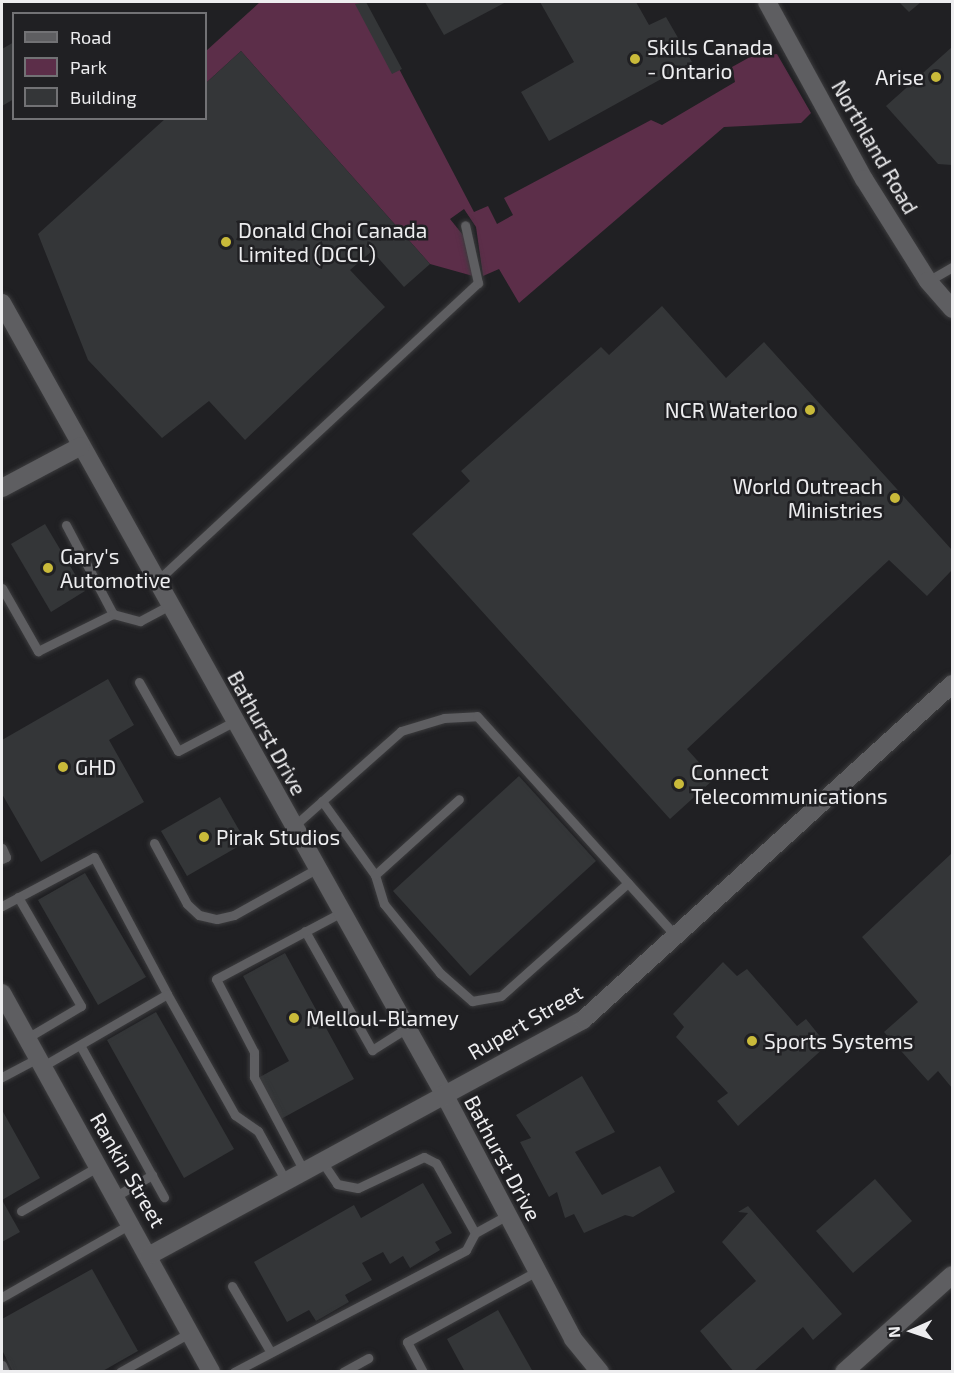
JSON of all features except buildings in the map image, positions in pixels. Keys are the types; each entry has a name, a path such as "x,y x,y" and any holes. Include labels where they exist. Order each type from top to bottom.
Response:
{"street":[{"name":"Northland Road","path":"767,2 928,281 951,304"},
{"name":"Bathurst Drive","path":"2,303 444,1094 573,1338 600,1371"},
{"path":"2,488 81,446"},
{"name":"Rupert Street","path":"150,1255 324,1163 444,1094 583,1020 952,684"},
{"name":"Rankin Street","path":"2,993 150,1255 211,1371"},
{"path":"844,1371 952,1275"}],"lane":[{"path":"157,581 478,282 465,225"},
{"path":"928,281 952,267"},
{"path":"66,525 113,614"},
{"path":"2,588 38,651 113,614 140,621 170,605"},
{"path":"139,682 178,752 235,721"},
{"path":"294,826 401,731 444,718 477,716 676,936"},
{"path":"375,875 459,799"},
{"path":"322,801 375,875 384,904 440,973 472,1001 501,996 628,883"},
{"path":"154,843 187,904 199,915 217,918 234,915 318,868"},
{"path":"2,848 6,856 2,859"},
{"path":"2,906 94,857 235,1115 258,1131 287,1183"},
{"path":"18,897 81,1006 27,1038"},
{"path":"305,1173 254,1077 254,1052 216,979 342,912"},
{"path":"305,931 372,1050 407,1028"},
{"path":"2,1077 80,1045 167,994"},
{"path":"80,1045 164,1197"},
{"path":"324,1163 337,1184 358,1188 424,1157 436,1163 475,1233"},
{"path":"21,1211 99,1166"},
{"path":"116,1196 152,1175"},
{"path":"234,1371 270,1351 319,1331 466,1250 475,1233 508,1215"},
{"path":"2,1297 132,1223"},
{"path":"423,1371 407,1342 537,1270"},
{"path":"232,1286 270,1351"},
{"path":"120,1371 190,1332"},
{"path":"344,1371 368,1358"},
{"path":"2,1365 5,1371"}],"green space":[{"path":"260,2 364,2 474,212 488,206 497,224 513,215 504,198 651,120 662,125 735,82 732,67 750,57 777,54 811,113 801,123 724,127 519,303 499,269 483,276 476,227 464,209 450,219 467,240 473,276 430,264 241,51 207,82 207,50"}],"place":[{"name":"Skills Canada - Ontario","path":"635,59"},
{"name":"Arise","path":"936,77"},
{"name":"Donald Choi Canada Limited (DCCL)","path":"226,242"},
{"name":"NCR Waterloo","path":"810,410"},
{"name":"World Outreach Ministries","path":"895,498"},
{"name":"Gary's Automotive","path":"48,568"},
{"name":"GHD","path":"63,767"},
{"name":"Connect Telecommunications","path":"679,784"},
{"name":"Pirak Studios","path":"204,837"},
{"name":"Melloul-Blamey","path":"294,1018"},
{"name":"Sports Systems","path":"752,1041"}]}
